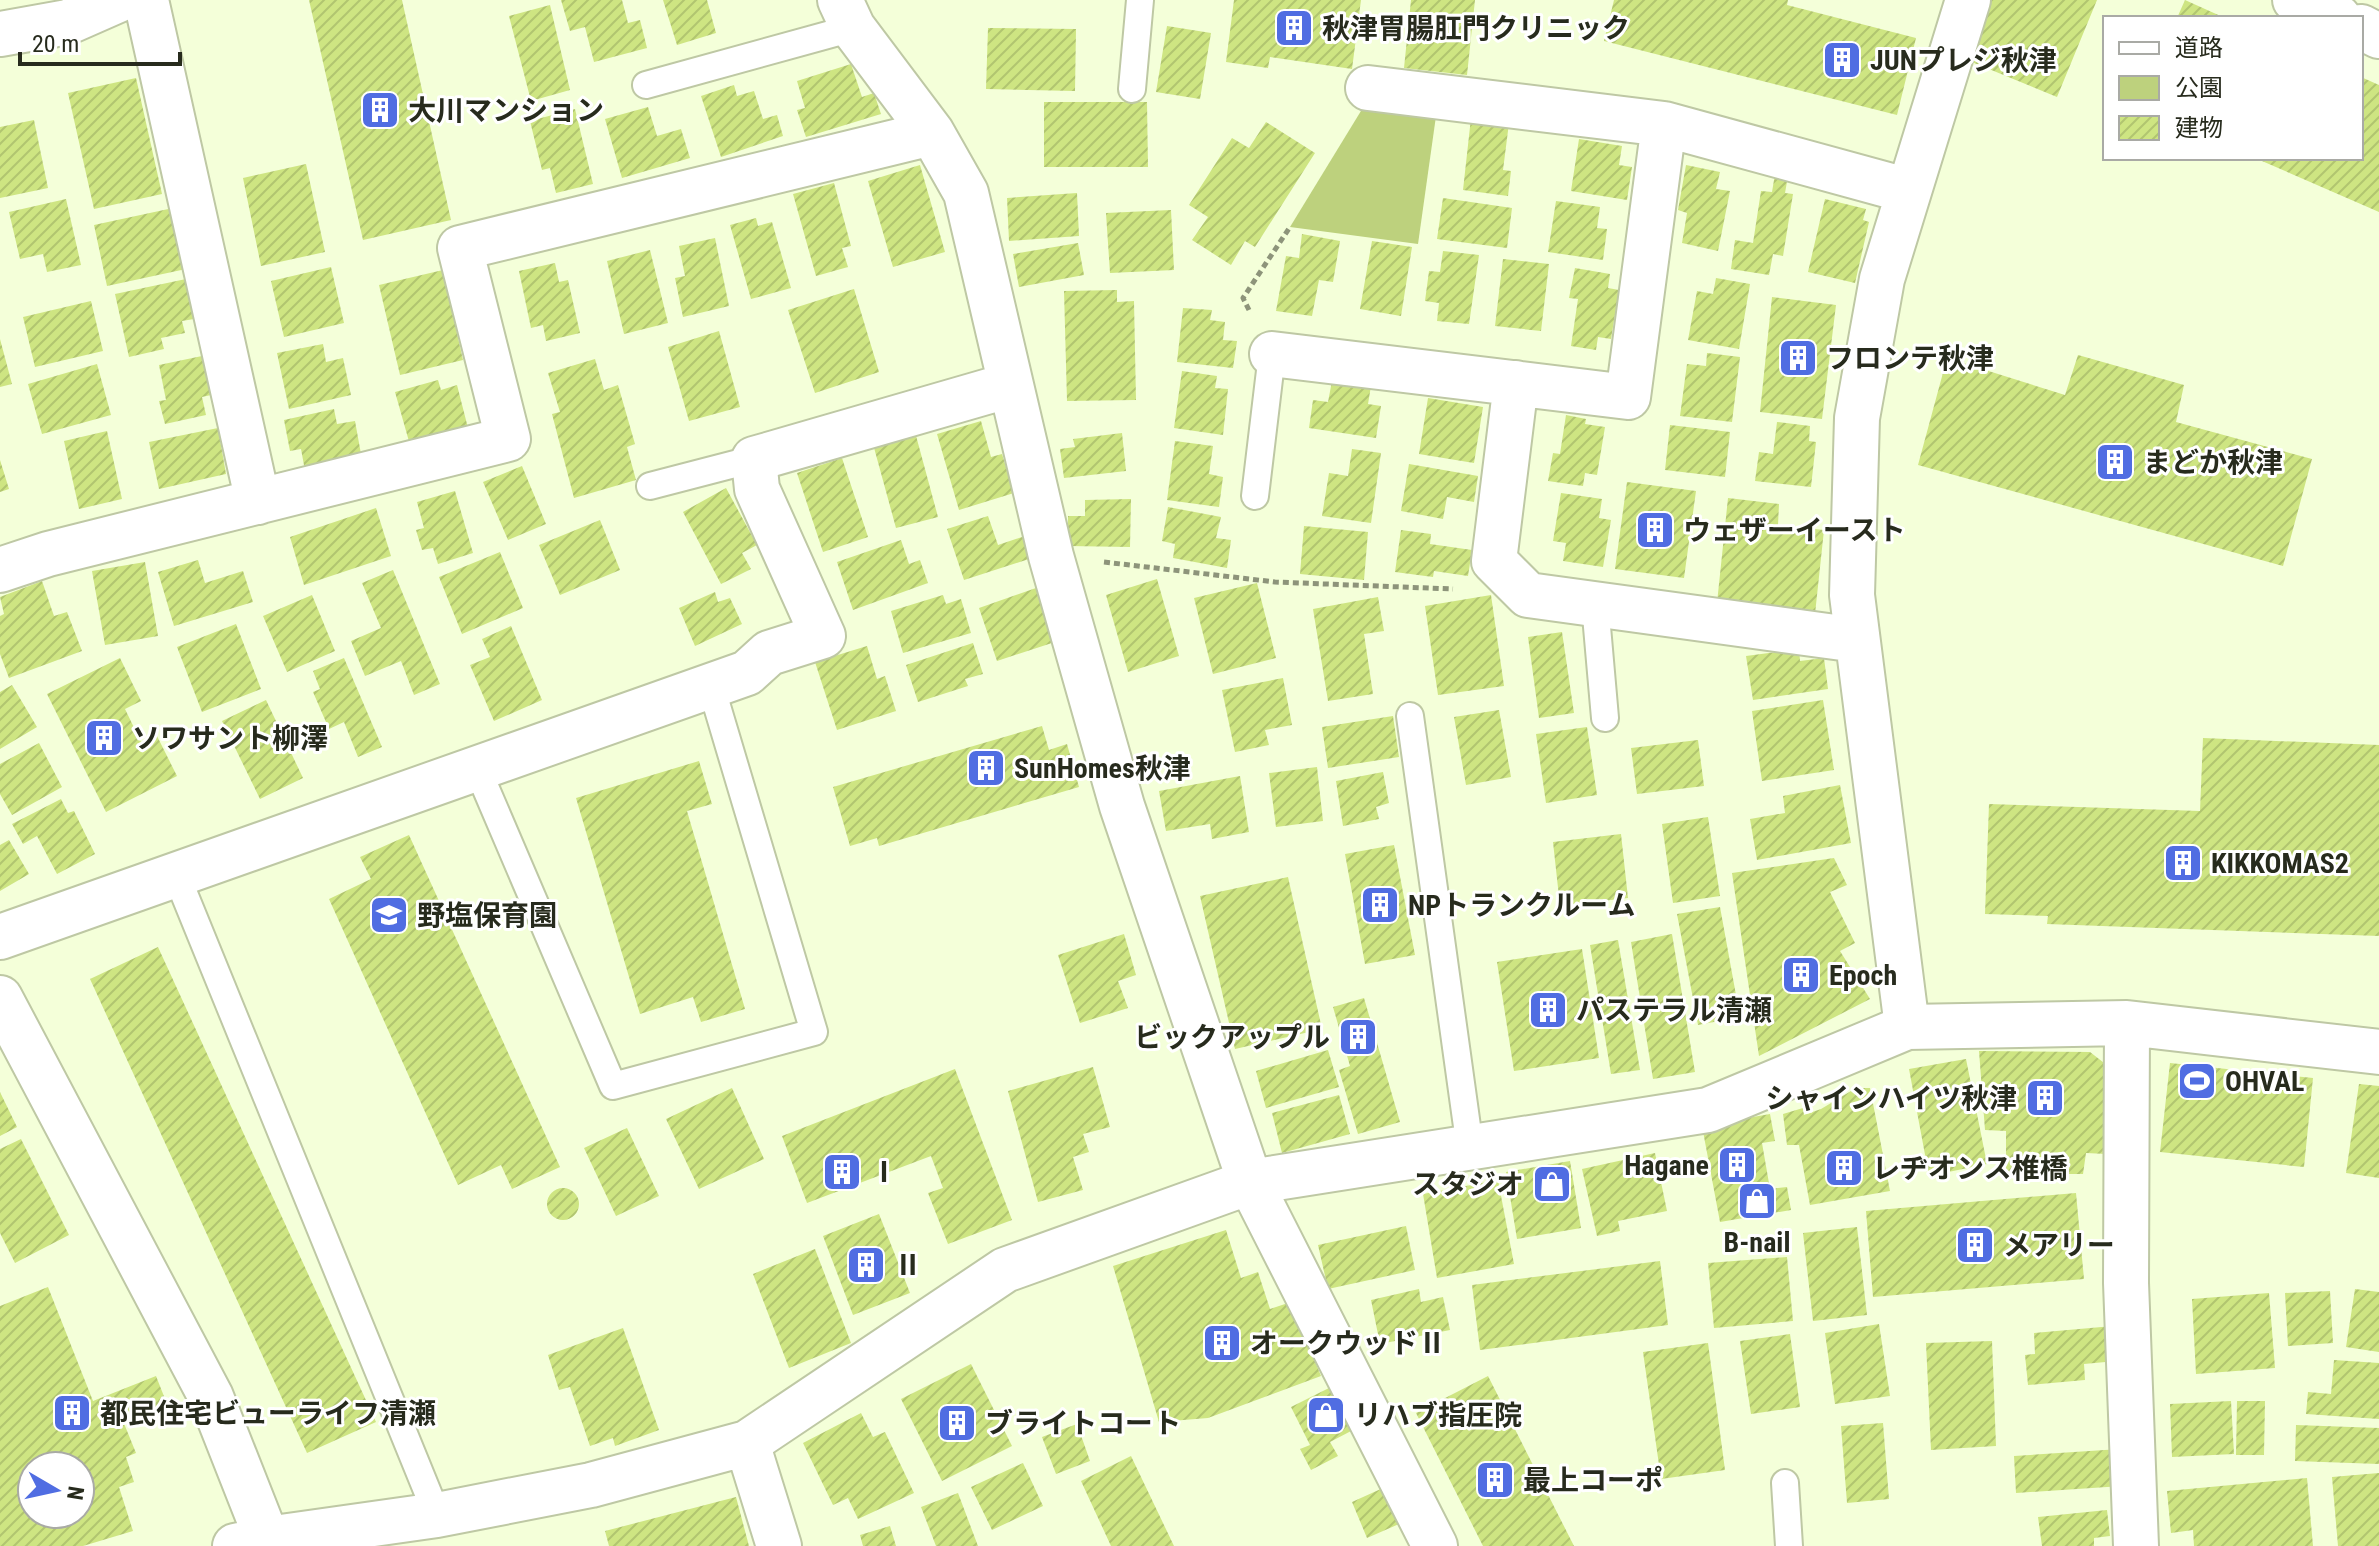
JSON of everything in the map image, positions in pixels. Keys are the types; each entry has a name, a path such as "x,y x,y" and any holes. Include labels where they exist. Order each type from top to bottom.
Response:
{"street":[{"path":"0,34 68,22 118,0"},
{"path":"146,0 258,502"},
{"path":"1907,1027 1852,595 1857,418 1882,279 1968,0"},
{"path":"2295,0 2334,16"},
{"path":"846,14 932,133 966,193 1051,556 1122,806 1250,1182 1435,1546"},
{"path":"1368,88 1664,124 1909,191"},
{"path":"1272,354 1628,397 1664,124"},
{"path":"0,570 48,554 508,439 460,248 932,133"},
{"path":"1516,383 1494,561 1528,595 1857,640"},
{"path":"0,937 747,673 769,653 823,636 757,489 754,459 1010,385"},
{"path":"0,998 211,1397 251,1542 437,1515 591,1485 747,1443 1005,1270 1250,1182 1708,1110 1907,1027 2127,1023 2379,1052"},
{"path":"2127,1023 2126,1283 2136,1546"},
{"path":"747,1443 779,1546"}],"lane":[{"path":"1132,89 1140,0"},
{"path":"646,85 846,14"},
{"path":"1255,496 1272,354"},
{"path":"650,486 754,459"},
{"path":"1595,604 1605,718"},
{"path":"477,768 613,1086 814,1032 711,686"},
{"path":"1410,716 1470,1148"},
{"path":"176,874 437,1515"},
{"path":"1785,1483 1789,1546"}],"path":[{"path":"1272,354 1243,298 1290,227"},
{"path":"1051,556 1275,582 1490,590 1508,575"}],"green space":[{"path":"1364,106 1436,116 1418,244 1290,227"}],"building":[{"name":"大川マンション","path":"309,0 402,0 451,220 363,240"},
{"path":"561,0 622,0 628,23 640,20 647,48 594,62 585,27 570,31"},
{"path":"663,0 707,0 716,33 677,45"},
{"name":"秋津胃腸肛門クリニック","path":"1234,0 1361,0 1352,69 1270,57 1268,68 1226,62"},
{"path":"1411,0 1475,0 1467,75 1404,68"},
{"path":"1614,0 1788,0 1787,5 1916,38 1897,115 1604,41"},
{"path":"1991,0 2097,0 2057,97 1967,60"},
{"path":"2185,0 2221,16 2178,16"},
{"path":"550,5 570,90 531,101 509,16"},
{"path":"1167,26 1211,33 1200,99 1156,92"},
{"path":"988,28 1076,29 1075,91 986,89"},
{"path":"851,64 862,97 874,93 881,114 806,137 797,110 805,108 797,81"},
{"path":"136,78 162,194 94,209 68,93"},
{"path":"2363,78 2379,85 2379,212 2260,160 2363,160"},
{"path":"734,85 737,96 754,91 763,119 777,115 783,136 721,157 701,96"},
{"path":"1044,102 1147,102 1148,167 1044,167"},
{"path":"648,107 657,136 681,129 690,158 622,178 605,119"},
{"path":"575,109 593,184 556,193 550,168 542,170 530,121"},
{"path":"1471,118 1509,123 1503,170 1511,171 1508,196 1463,190"},
{"path":"34,120 48,188 0,198 0,127"},
{"path":"1266,122 1315,153 1255,247 1245,241 1231,265 1192,240 1208,217 1189,205 1232,138 1249,148"},
{"path":"1579,139 1622,146 1619,165 1632,167 1627,200 1571,191"},
{"path":"306,164 325,252 261,266 243,178"},
{"path":"920,165 945,252 893,267 868,181"},
{"path":"1686,165 1720,172 1716,189 1730,191 1718,251 1682,243 1687,213 1678,210"},
{"path":"1775,174 1788,176 1785,193 1793,194 1783,256 1773,254 1769,275 1731,269 1735,240 1753,243 1761,191 1772,192"},
{"path":"834,183 851,246 842,248 848,267 816,276 793,194"},
{"path":"1077,193 1079,236 1009,241 1007,198"},
{"path":"1443,198 1512,208 1507,248 1437,239"},
{"path":"66,199 81,265 47,272 43,254 20,259 9,212"},
{"path":"1825,199 1866,209 1863,220 1869,222 1855,283 1808,272"},
{"path":"1556,201 1600,207 1597,228 1607,229 1603,260 1548,252"},
{"path":"173,208 186,269 107,286 94,225"},
{"path":"1171,210 1174,270 1110,273 1106,213"},
{"path":"756,218 758,226 772,222 791,288 751,299 730,225"},
{"path":"1302,234 1340,241 1333,282 1319,280 1312,316 1276,311 1286,256 1299,258"},
{"path":"715,238 729,306 683,317 675,278 685,276 679,246"},
{"path":"1372,241 1412,247 1401,316 1360,309"},
{"path":"1078,243 1084,275 1019,287 1013,254"},
{"path":"650,250 668,323 624,334 607,261"},
{"path":"1443,251 1479,255 1469,324 1437,321 1439,303 1425,301 1429,271 1440,272"},
{"path":"1503,259 1549,264 1541,331 1495,326"},
{"path":"555,263 559,282 568,280 580,333 546,341 543,325 531,328 519,271"},
{"path":"331,267 344,323 284,337 271,281"},
{"path":"1575,268 1610,274 1608,288 1619,290 1611,339 1598,337 1596,350 1571,346 1578,299 1569,298"},
{"path":"443,270 463,360 400,375 379,285"},
{"path":"1716,278 1750,284 1739,349 1688,340 1697,291 1713,294"},
{"path":"186,279 194,319 182,321 185,333 161,338 164,349 129,357 115,294"},
{"path":"854,289 879,372 815,393 788,310"},
{"path":"1117,290 1117,302 1134,301 1136,400 1067,401 1064,291"},
{"name":"フロンテ秋津","path":"1772,297 1836,305 1822,419 1760,412"},
{"path":"91,301 103,351 35,367 23,317"},
{"path":"1183,308 1212,310 1210,320 1225,322 1223,340 1237,341 1233,368 1177,362"},
{"path":"719,331 740,407 689,421 668,347"},
{"path":"0,339 12,384 0,387"},
{"path":"323,344 326,362 343,358 351,395 289,409 277,353"},
{"path":"1707,353 1740,357 1732,422 1680,416 1687,364 1706,366"},
{"name":"まどか秋津","path":"2078,355 2184,385 2176,422 2312,459 2283,566 1918,465 1947,358 2065,395"},
{"path":"202,356 211,395 202,397 206,415 165,424 159,401 166,400 159,365"},
{"path":"595,359 604,390 618,385 635,444 627,447 636,480 574,498 552,414 560,412 548,373"},
{"path":"97,364 111,415 42,434 28,384"},
{"path":"1182,371 1217,376 1215,388 1228,389 1223,435 1174,428"},
{"path":"438,380 441,390 457,385 468,428 410,445 395,392"},
{"path":"1332,381 1371,386 1368,404 1381,406 1376,438 1309,428 1313,400 1328,402"},
{"path":"1428,398 1483,407 1474,463 1419,454"},
{"path":"334,409 337,424 355,421 363,465 306,476 301,449 290,451 284,420"},
{"path":"1566,415 1586,419 1585,424 1605,427 1597,475 1585,473 1583,486 1548,481 1553,453 1560,454"},
{"path":"981,421 991,457 1002,454 1014,493 959,510 937,434"},
{"path":"1777,422 1810,426 1809,441 1816,442 1811,487 1755,481 1759,452 1773,454"},
{"path":"1670,425 1730,432 1725,477 1665,470"},
{"path":"218,428 226,474 159,489 149,442"},
{"path":"107,431 122,499 79,509 64,441"},
{"path":"915,432 938,517 896,528 873,444"},
{"path":"1122,433 1126,471 1064,478 1060,449 1075,447 1073,439"},
{"path":"1175,441 1213,446 1209,474 1223,477 1219,507 1167,500"},
{"path":"1352,449 1381,453 1371,523 1322,516 1329,473 1348,476"},
{"path":"842,458 868,537 823,552 797,473"},
{"path":"0,460 9,489 0,492"},
{"path":"1409,464 1478,476 1474,502 1447,497 1443,519 1401,511"},
{"path":"522,466 546,524 508,540 483,482"},
{"name":"ウェザーイースト","path":"1627,482 1696,491 1684,578 1615,569"},
{"path":"726,488 757,545 742,553 751,569 721,584 683,512"},
{"path":"455,491 473,553 438,564 433,548 422,550 416,530 424,528 417,502"},
{"path":"1561,493 1602,499 1599,518 1611,520 1603,567 1563,561 1566,543 1553,541"},
{"path":"1728,498 1779,504 1778,525 1824,530 1815,614 1717,603"},
{"path":"1131,499 1130,547 1068,546 1068,516 1085,516 1085,500"},
{"path":"1168,507 1221,517 1216,538 1231,540 1227,568 1173,558 1175,544 1162,541"},
{"path":"376,508 391,556 304,585 290,537"},
{"path":"988,516 998,545 1025,536 1032,558 964,580 947,529"},
{"path":"600,520 620,570 560,595 539,545"},
{"path":"1304,526 1368,532 1364,580 1300,574"},
{"path":"1401,530 1431,534 1430,544 1472,550 1468,576 1434,571 1433,577 1395,572"},
{"path":"901,540 909,564 920,560 928,583 853,610 837,562"},
{"path":"500,552 523,608 462,634 439,577"},
{"path":"198,560 205,583 243,571 253,602 174,626 158,572"},
{"path":"145,562 158,636 105,645 92,571"},
{"path":"393,570 440,684 414,695 401,661 365,676 351,641 381,628 362,583"},
{"path":"1157,579 1179,656 1128,672 1106,595"},
{"path":"42,581 54,616 67,612 82,651 9,678 0,654 0,616 4,614 0,597"},
{"path":"1257,583 1276,658 1213,674 1194,598"},
{"path":"1036,588 1055,642 997,661 979,608"},
{"path":"715,592 718,602 730,598 742,624 695,646 679,608"},
{"path":"312,595 335,651 287,672 263,616"},
{"path":"943,595 946,604 961,599 971,633 903,653 891,611"},
{"path":"1491,595 1504,686 1438,695 1425,606"},
{"path":"1378,597 1384,631 1364,634 1373,694 1328,701 1313,609"},
{"path":"236,624 261,689 202,712 177,647"},
{"path":"511,626 542,700 494,721 470,665 490,657 482,639"},
{"path":"1562,632 1574,713 1539,718 1528,637"},
{"path":"973,643 983,674 965,679 968,686 918,702 906,665"},
{"path":"867,646 877,679 885,676 896,711 837,730 815,662"},
{"path":"1799,649 1800,661 1824,658 1828,689 1753,700 1746,656"},
{"name":"ソワサント柳澤","path":"120,658 141,701 125,709 141,742 156,734 177,776 106,812 47,694"},
{"path":"344,658 382,747 358,757 344,722 329,729 313,692 320,689 313,671"},
{"path":"1283,678 1292,725 1265,730 1269,745 1235,752 1222,690"},
{"path":"12,685 37,727 0,749 0,692"},
{"path":"266,700 303,778 260,799 222,721"},
{"path":"1823,700 1834,770 1762,781 1752,711"},
{"path":"1499,710 1511,777 1466,785 1454,717"},
{"path":"1393,716 1399,757 1328,768 1322,727"},
{"name":"SunHomes秋津","path":"1042,726 1049,750 1067,744 1079,787 879,846 877,838 850,846 833,787"},
{"path":"1587,727 1597,795 1546,803 1536,734"},
{"name":"KIKKOMAS2","path":"2203,738 2379,745 2379,936 2047,924 2048,916 1985,914 1989,804 2200,811"},
{"path":"1698,740 1704,786 1637,794 1631,748"},
{"path":"39,743 62,787 12,815 0,794 0,764"},
{"path":"699,761 712,804 687,811 745,1009 701,1022 693,997 640,1014 576,798"},
{"path":"1317,767 1323,821 1276,827 1269,773"},
{"path":"1383,772 1389,803 1376,807 1379,819 1343,826 1336,781"},
{"path":"1240,776 1249,832 1212,839 1210,824 1166,831 1159,791"},
{"path":"1840,785 1851,843 1757,860 1750,819 1785,813 1783,796"},
{"path":"61,799 68,813 74,811 95,854 57,874 37,836 23,844 12,824"},
{"path":"1708,817 1720,896 1673,903 1662,824"},
{"path":"1621,834 1628,898 1560,906 1553,842"},
{"path":"409,835 560,1167 512,1189 501,1165 458,1185 329,899 371,879 360,857"},
{"path":"9,840 29,874 0,891 0,845"},
{"name":"NPトランクルーム","path":"1394,845 1415,955 1365,964 1345,854"},
{"name":"Epoch","path":"1834,858 1847,885 1830,892 1855,943 1840,951 1870,999 1759,1056 1732,873"},
{"path":"1288,877 1322,1029 1235,1049 1200,896"},
{"path":"1720,907 1740,1017 1698,1025 1677,914"},
{"path":"1124,934 1136,975 1118,981 1128,1008 1080,1023 1058,955"},
{"path":"1672,934 1695,1072 1653,1079 1631,942"},
{"path":"1618,940 1640,1070 1611,1074 1590,945"},
{"path":"158,947 376,1422 307,1453 90,979"},
{"name":"パステラル清瀬","path":"1582,949 1599,1058 1514,1071 1497,962"},
{"name":"ビックアップル","path":"1364,998 1400,1122 1358,1134 1339,1070 1350,1066 1333,1007"},
{"path":"1328,1050 1339,1087 1266,1108 1256,1071"},
{"name":"シャインハイツ秋津","path":"1979,1051 2090,1052 2108,1066 2106,1154 2086,1153 2083,1174 2006,1174 2006,1131 1985,1130"},
{"path":"1966,1059 1987,1164 1929,1176 1909,1069"},
{"path":"2170,1063 2313,1078 2304,1167 2160,1152"},
{"path":"1093,1067 1110,1127 1083,1134 1089,1152 1073,1157 1083,1190 1038,1202 1008,1091"},
{"name":"Ⅰ","path":"955,1069 1012,1220 948,1244 928,1193 943,1188 931,1156 807,1203 782,1136"},
{"path":"2359,1084 2379,1086 2379,1178 2346,1173"},
{"path":"732,1088 764,1159 699,1189 666,1119"},
{"name":"レヂオンス椎橋","path":"1856,1088 1870,1088 1890,1191 1810,1205 1799,1145 1787,1145 1783,1114 1803,1108 1804,1115 1821,1109"},
{"path":"0,1092 17,1127 0,1136"},
{"path":"1339,1095 1350,1134 1282,1153 1272,1113"},
{"name":"Hagane","path":"1770,1114 1775,1141 1762,1143 1770,1189 1787,1187 1791,1210 1720,1222 1702,1126"},
{"path":"627,1128 659,1196 616,1216 584,1148"},
{"path":"21,1139 69,1235 15,1263 0,1233 0,1149"},
{"path":"1655,1153 1667,1211 1618,1221 1620,1231 1597,1236 1582,1169"},
{"path":"1570,1161 1581,1228 1517,1239 1506,1172"},
{"path":"1498,1180 1514,1264 1437,1278 1423,1194"},
{"path":"563,1188 575,1192 579,1204 575,1216 563,1220 551,1216 547,1204 551,1192"},
{"name":"メアリー","path":"2076,1193 2084,1279 1873,1297 1866,1211"},
{"name":"Ⅱ","path":"879,1214 910,1293 853,1315 823,1236"},
{"path":"1406,1226 1415,1270 1328,1289 1318,1245"},
{"path":"1857,1227 1867,1315 1813,1321 1803,1233"},
{"name":"オークウッドⅡ","path":"1226,1230 1241,1278 1258,1272 1270,1309 1291,1302 1321,1376 1208,1418 1159,1422 1113,1266"},
{"path":"815,1249 851,1343 789,1368 753,1274"},
{"path":"1787,1257 1793,1321 1714,1328 1708,1263"},
{"path":"1660,1261 1668,1325 1480,1350 1472,1285"},
{"name":"都民住宅ビューライフ清瀬","path":"48,1287 93,1401 156,1376 167,1404 123,1421 136,1453 126,1457 134,1482 119,1487 133,1531 83,1546 0,1546 0,1306"},
{"path":"1419,1289 1421,1302 1443,1297 1450,1330 1380,1344 1371,1300"},
{"path":"2355,1289 2379,1292 2379,1352 2346,1347"},
{"path":"2330,1291 2333,1343 2288,1346 2285,1293"},
{"path":"2269,1293 2275,1368 2196,1374 2192,1299"},
{"path":"1879,1324 1890,1396 1835,1404 1825,1333"},
{"path":"2113,1326 2116,1361 2084,1364 2085,1380 2028,1385 2025,1355 2035,1354 2034,1333"},
{"path":"623,1328 659,1430 615,1446 613,1438 590,1446 570,1387 559,1390 548,1355"},
{"path":"1790,1334 1800,1407 1751,1414 1740,1341"},
{"path":"1992,1341 1996,1446 1931,1450 1926,1343"},
{"path":"1708,1343 1725,1470 1661,1479 1643,1352"},
{"path":"2334,1360 2379,1363 2379,1419 2306,1414 2308,1392 2331,1394"},
{"name":"ブライトコート","path":"971,1364 1012,1446 942,1481 901,1399"},
{"name":"最上コーポ","path":"1488,1376 1574,1546 1483,1546 1416,1413"},
{"path":"1331,1387 1353,1430 1330,1442 1338,1456 1311,1470 1300,1449 1310,1445 1291,1407"},
{"path":"2231,1401 2234,1454 2172,1457 2170,1404"},
{"path":"2237,1401 2265,1401 2264,1455 2236,1455"},
{"path":"861,1413 873,1437 885,1432 914,1493 858,1519 848,1498 833,1505 803,1443"},
{"path":"1883,1423 1889,1499 1847,1503 1841,1426"},
{"path":"1077,1424 1090,1461 1056,1474 1042,1437"},
{"path":"2296,1425 2379,1428 2379,1464 2295,1461"},
{"path":"2120,1449 2122,1486 2016,1493 2014,1456"},
{"path":"1131,1456 1174,1546 1111,1546 1081,1481"},
{"path":"1023,1463 1043,1506 992,1530 971,1487"},
{"path":"2379,1473 2379,1546 2338,1546 2332,1477"},
{"path":"2307,1478 2313,1546 2194,1546 2193,1530 2171,1533 2167,1491"},
{"path":"1383,1488 1399,1524 1367,1538 1352,1502"},
{"path":"958,1493 978,1546 936,1546 921,1507"},
{"path":"736,1497 749,1546 609,1546 605,1531"},
{"path":"2107,1510 2110,1536 2094,1538 2094,1546 2042,1546 2038,1517"},
{"path":"890,1526 896,1546 863,1546 860,1535"}],"place":[{"name":"秋津胃腸肛門クリニック","path":"1294,28"},
{"name":"JUNプレジ秋津","path":"1842,60"},
{"name":"大川マンション","path":"380,110"},
{"name":"フロンテ秋津","path":"1798,358"},
{"name":"まどか秋津","path":"2115,462"},
{"name":"ウェザーイースト","path":"1655,530"},
{"name":"ソワサント柳澤","path":"104,738"},
{"name":"SunHomes秋津","path":"986,768"},
{"name":"KIKKOMAS2","path":"2183,863"},
{"name":"NPトランクルーム","path":"1380,905"},
{"name":"野塩保育園","path":"389,915"},
{"name":"Epoch","path":"1801,975"},
{"name":"パステラル清瀬","path":"1548,1010"},
{"name":"ビックアップル","path":"1358,1037"},
{"name":"OHVAL","path":"2197,1081"},
{"name":"シャインハイツ秋津","path":"2045,1098"},
{"name":"Hagane","path":"1737,1165"},
{"name":"レヂオンス椎橋","path":"1844,1168"},
{"name":"Ⅰ","path":"842,1172"},
{"name":"スタジオ","path":"1552,1184"},
{"name":"B-nail","path":"1757,1201"},
{"name":"メアリー","path":"1975,1245"},
{"name":"Ⅱ","path":"866,1265"},
{"name":"オークウッドⅡ","path":"1222,1343"},
{"name":"都民住宅ビューライフ清瀬","path":"72,1413"},
{"name":"リハブ指圧院","path":"1326,1415"},
{"name":"ブライトコート","path":"957,1423"},
{"name":"最上コーポ","path":"1495,1480"}]}
